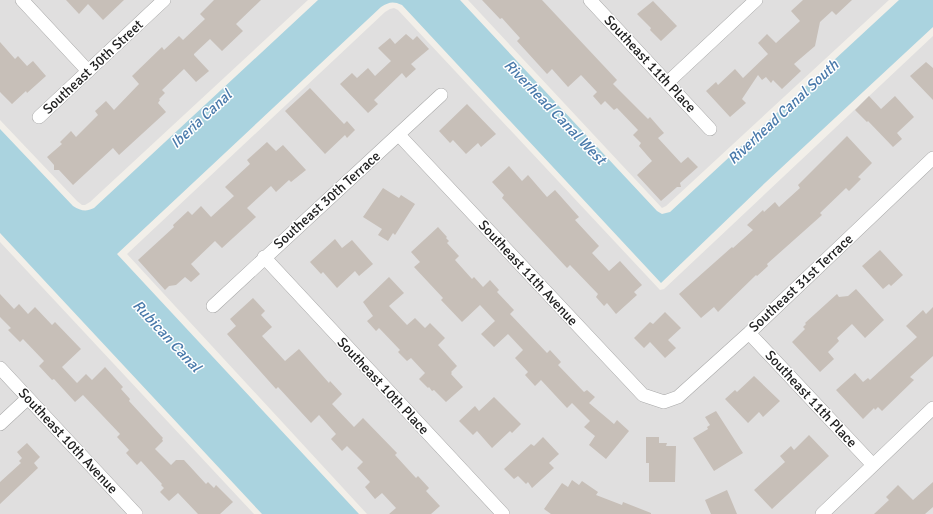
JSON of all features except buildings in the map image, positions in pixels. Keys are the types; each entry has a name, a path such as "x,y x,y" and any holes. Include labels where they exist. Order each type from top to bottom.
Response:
{"street":[{"path":"22,0 88,71"},
{"name":"Southeast 30th Street","path":"39,117 164,0"},
{"name":"Southeast 11th Place","path":"590,0 710,129"},
{"path":"667,82 756,0"},
{"name":"Southeast 30th Terrace","path":"213,306 441,95"},
{"name":"Southeast 11th Avenue","path":"399,135 643,395 664,402"},
{"name":"Southeast 31st Terrace","path":"664,402 678,397 933,158"},
{"name":"Southeast 10th Place","path":"264,258 503,514"},
{"name":"Southeast 11th Place","path":"749,332 873,465"},
{"name":"Southeast 10th Avenue","path":"0,368 136,514"},
{"path":"0,424 28,398"},
{"path":"822,514 933,408"}],"shaded area":[{"path":"0,0 308,0 90,202 82,205 0,120"},
{"path":"468,0 889,0 666,206 662,208"},
{"path":"394,8 398,10 660,290 664,289 933,36 933,514 367,514 127,254 385,12"},
{"path":"0,242 254,514 0,514"}],"water":[{"path":"318,0 460,0 657,211 662,214 670,212 899,0 933,0 933,27 766,182 661,283 402,5 391,3 381,7 117,254 359,514 262,514 0,233 0,129 73,206 84,210 94,208"}],"water label":[{"name":"Riverhead Canal West","path":"555,112"},
{"name":"Riverhead Canal South","path":"783,112"},
{"name":"Iberia Canal","path":"201,119"},
{"name":"Rubican Canal","path":"167,336"}]}
